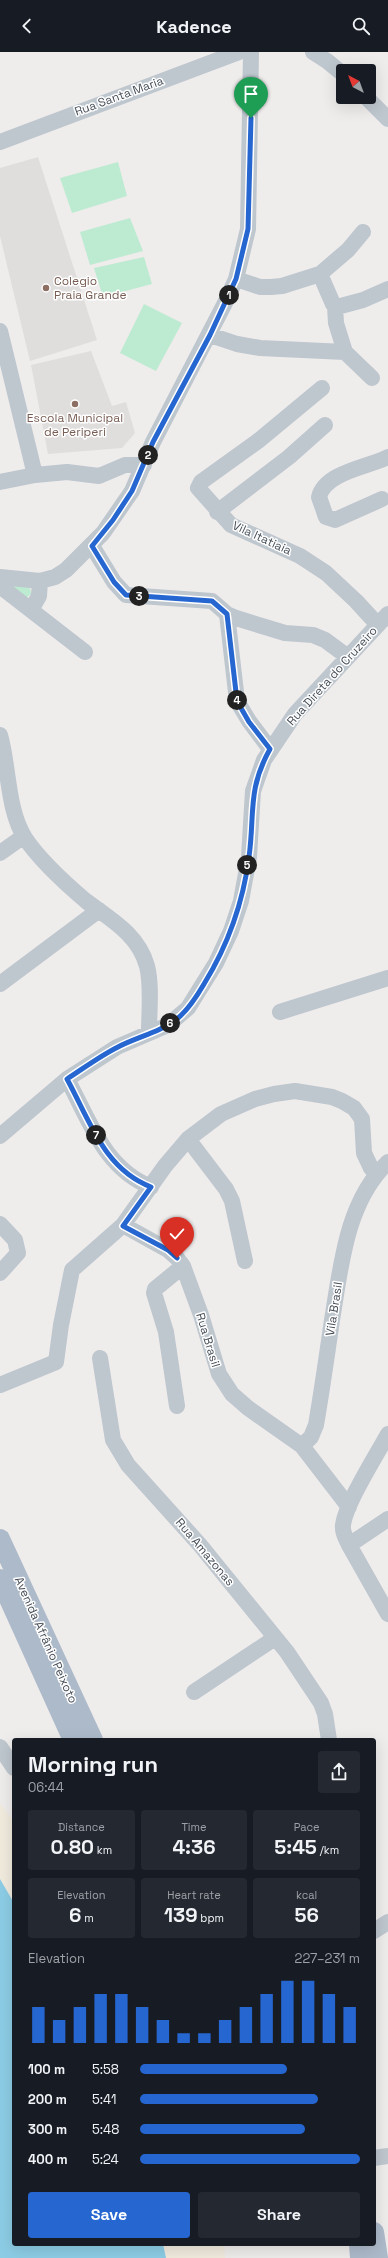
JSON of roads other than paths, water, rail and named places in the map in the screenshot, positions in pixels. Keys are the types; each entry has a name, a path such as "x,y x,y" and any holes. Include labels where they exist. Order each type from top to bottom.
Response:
{"main road":[{"name":"Avenida Afrânio Peixoto","path":"0,1539 92,1738"},
{"name":"Avenida Afrânio Peixoto","path":"0,1579 72,1738"},
{"path":"376,2245 378,2258"},
{"path":"359,2246 360,2258"}],"street":[{"name":"Rua Santa Maria","path":"0,142 239,52"},
{"path":"0,577 40,581 55,577 66,570 92,546 123,506 144,466 153,442 210,335 236,279 248,229 251,52"},
{"path":"313,52 336,68"},
{"path":"373,104 388,119"},
{"path":"236,279 260,287 271,287 282,286 320,274 348,250 363,232"},
{"path":"320,274 335,306 336,323 345,352 372,378"},
{"path":"335,306 340,307 363,300 388,289"},
{"path":"0,331 35,475"},
{"path":"210,335 237,344 260,348 345,352"},
{"name":"Vila Itatiaia","path":"322,388 258,441 199,484 198,490 217,512 231,525 300,556 326,573 356,601 383,620"},
{"path":"217,512 283,462 325,425"},
{"path":"382,499 335,520 326,517 319,497 324,487 349,471 388,457"},
{"path":"0,482 35,475 76,471 99,476 125,465 144,466"},
{"path":"92,546 114,582 126,595 212,601 227,614 285,633 313,635 325,640 348,657"},
{"path":"31,610 39,596 40,581"},
{"path":"0,586 85,652"},
{"path":"227,614 237,701 249,722 270,749"},
{"name":"Rua Direta do Cruzeiro","path":"0,1136 67,1079 117,1047 168,1025 188,1008 216,963 231,931 241,901 249,857 253,791 258,774 270,749 295,714 383,620"},
{"path":"0,735 3,766 15,813 24,836 35,851 72,888 99,910 115,920 140,949 147,966 149,980 149,1032"},
{"path":"0,853 24,836"},
{"path":"0,984 99,910"},
{"path":"280,1012 388,978"},
{"path":"67,1079 109,1156 126,1175 151,1187"},
{"path":"0,1385 56,1362 61,1325 72,1270 123,1226 164,1166 188,1139 221,1114 255,1099 274,1094 296,1092 314,1094 342,1101 358,1112 364,1126 364,1153 371,1168 376,1174"},
{"path":"188,1139 226,1189 232,1200 245,1261"},
{"name":"Vila Brasil","path":"302,1446 311,1437 316,1425 344,1252 359,1203 376,1174 388,1162"},
{"path":"0,1224 15,1240 18,1253 0,1273"},
{"name":"Rua Brasil","path":"123,1226 168,1250 183,1266 201,1315 219,1374 232,1394 248,1408 302,1446 350,1507"},
{"path":"178,1406 166,1332 154,1293 155,1289 183,1266"},
{"name":"Rua Amazonas","path":"100,1358 111,1428 119,1452 128,1465 200,1545 287,1652 321,1703 325,1714 329,1738"},
{"path":"388,1434 350,1507 343,1530 349,1545 388,1614"},
{"path":"349,1545 388,1519"},
{"path":"194,1692 275,1638"},
{"path":"0,1747 12,1765"},
{"path":"376,1930 388,1922"},
{"path":"376,2158 388,2156"}],"water":[{"path":"0,1879 12,1900 12,2246 163,2246 166,2258 0,2258"}],"place":[{"name":"Colegio Praia Grande","path":"46,288"},
{"name":"Escola Municipal de Periperi","path":"75,404"}]}
